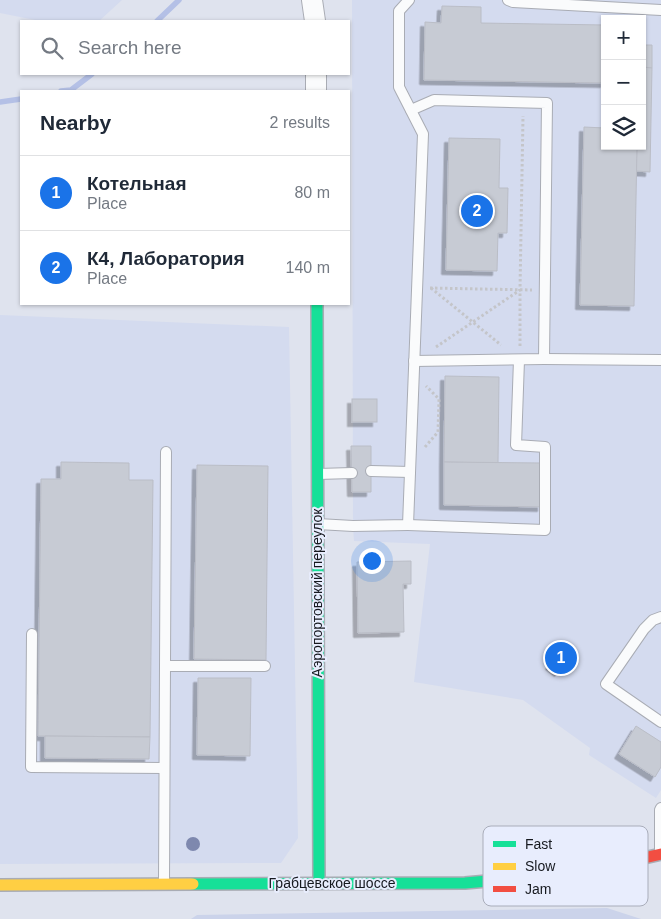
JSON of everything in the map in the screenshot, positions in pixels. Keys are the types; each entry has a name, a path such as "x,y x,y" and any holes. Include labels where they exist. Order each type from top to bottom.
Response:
{"main road":[{"name":"Аэропортовский переулок","path":"317,305 318,883"},
{"name":"Грабцевское шоссе","path":"648,857 661,854"},
{"name":"Грабцевское шоссе","path":"0,885 483,882"}],"street":[{"path":"312,0 315,20"},
{"path":"316,75 316,90"}],"lane":[{"path":"408,0 399,11 399,87 423,134 408,525"},
{"path":"508,0 512,2 661,10"},
{"path":"411,110 434,100 547,103 544,359"},
{"path":"317,524 545,530 545,447 516,445 520,360"},
{"path":"414,361 661,360"},
{"path":"164,884 166,452"},
{"path":"371,471 410,467"},
{"path":"317,474 352,473"},
{"path":"661,617 653,620 644,629 606,684 661,722"},
{"path":"32,634 31,767 164,768"},
{"path":"165,666 266,666"},
{"path":"661,808 661,854"}],"path":[{"path":"520,360 523,103"},
{"path":"417,288 545,290"},
{"path":"431,288 520,360"},
{"path":"414,361 520,290"},
{"path":"410,467 438,432 439,399 414,372"}],"shaded area":[{"path":"0,0 122,0 100,20 35,20 0,13"},
{"path":"352,0 661,0 661,790 656,798 589,755 590,748 523,700 414,682 430,544 354,541"},
{"path":"0,315 289,327 298,838 281,863 0,864"},
{"path":"607,908 641,919 191,919 197,915"}],"building":[{"path":"442,6 481,7 481,23 601,25 601,83 424,80 425,22 441,23"},
{"path":"646,45 652,45 652,68 646,67"},
{"path":"646,67 652,68 650,172 636,171 637,150 646,150"},
{"path":"584,127 601,128 601,150 637,150 634,306 580,305"},
{"path":"449,138 500,139 499,188 508,188 507,233 498,233 497,271 446,270"},
{"path":"445,376 499,377 498,463 444,462"},
{"path":"352,399 377,399 377,422 352,422"},
{"path":"351,446 371,446 371,492 352,492"},
{"path":"61,462 129,463 129,480 153,480 150,737 38,736 41,479 61,479"},
{"path":"444,462 542,463 542,507 444,505"},
{"path":"197,465 268,466 266,660 194,659"},
{"path":"411,561 411,584 403,584 404,632 358,633 357,562"},
{"path":"563,645 573,652 559,672 550,665"},
{"path":"198,678 251,678 250,756 197,755"},
{"path":"636,726 661,742 661,767 655,777 619,754"},
{"path":"45,736 150,737 149,759 45,758"}],"waterway":[{"path":"158,20 179,0"},
{"path":"71,90 91,75"},
{"path":"0,102 20,99"}],"traffic: fast":[{"path":"317,305 319,883"},
{"path":"193,884 483,881"}],"traffic: slow":[{"path":"0,885 193,884"}],"traffic: jam":[{"path":"648,857 661,854"}],"place":[{"name":"К4, Лаборатория","path":"477,211"},
{"name":"Котельная","path":"561,658"}]}
